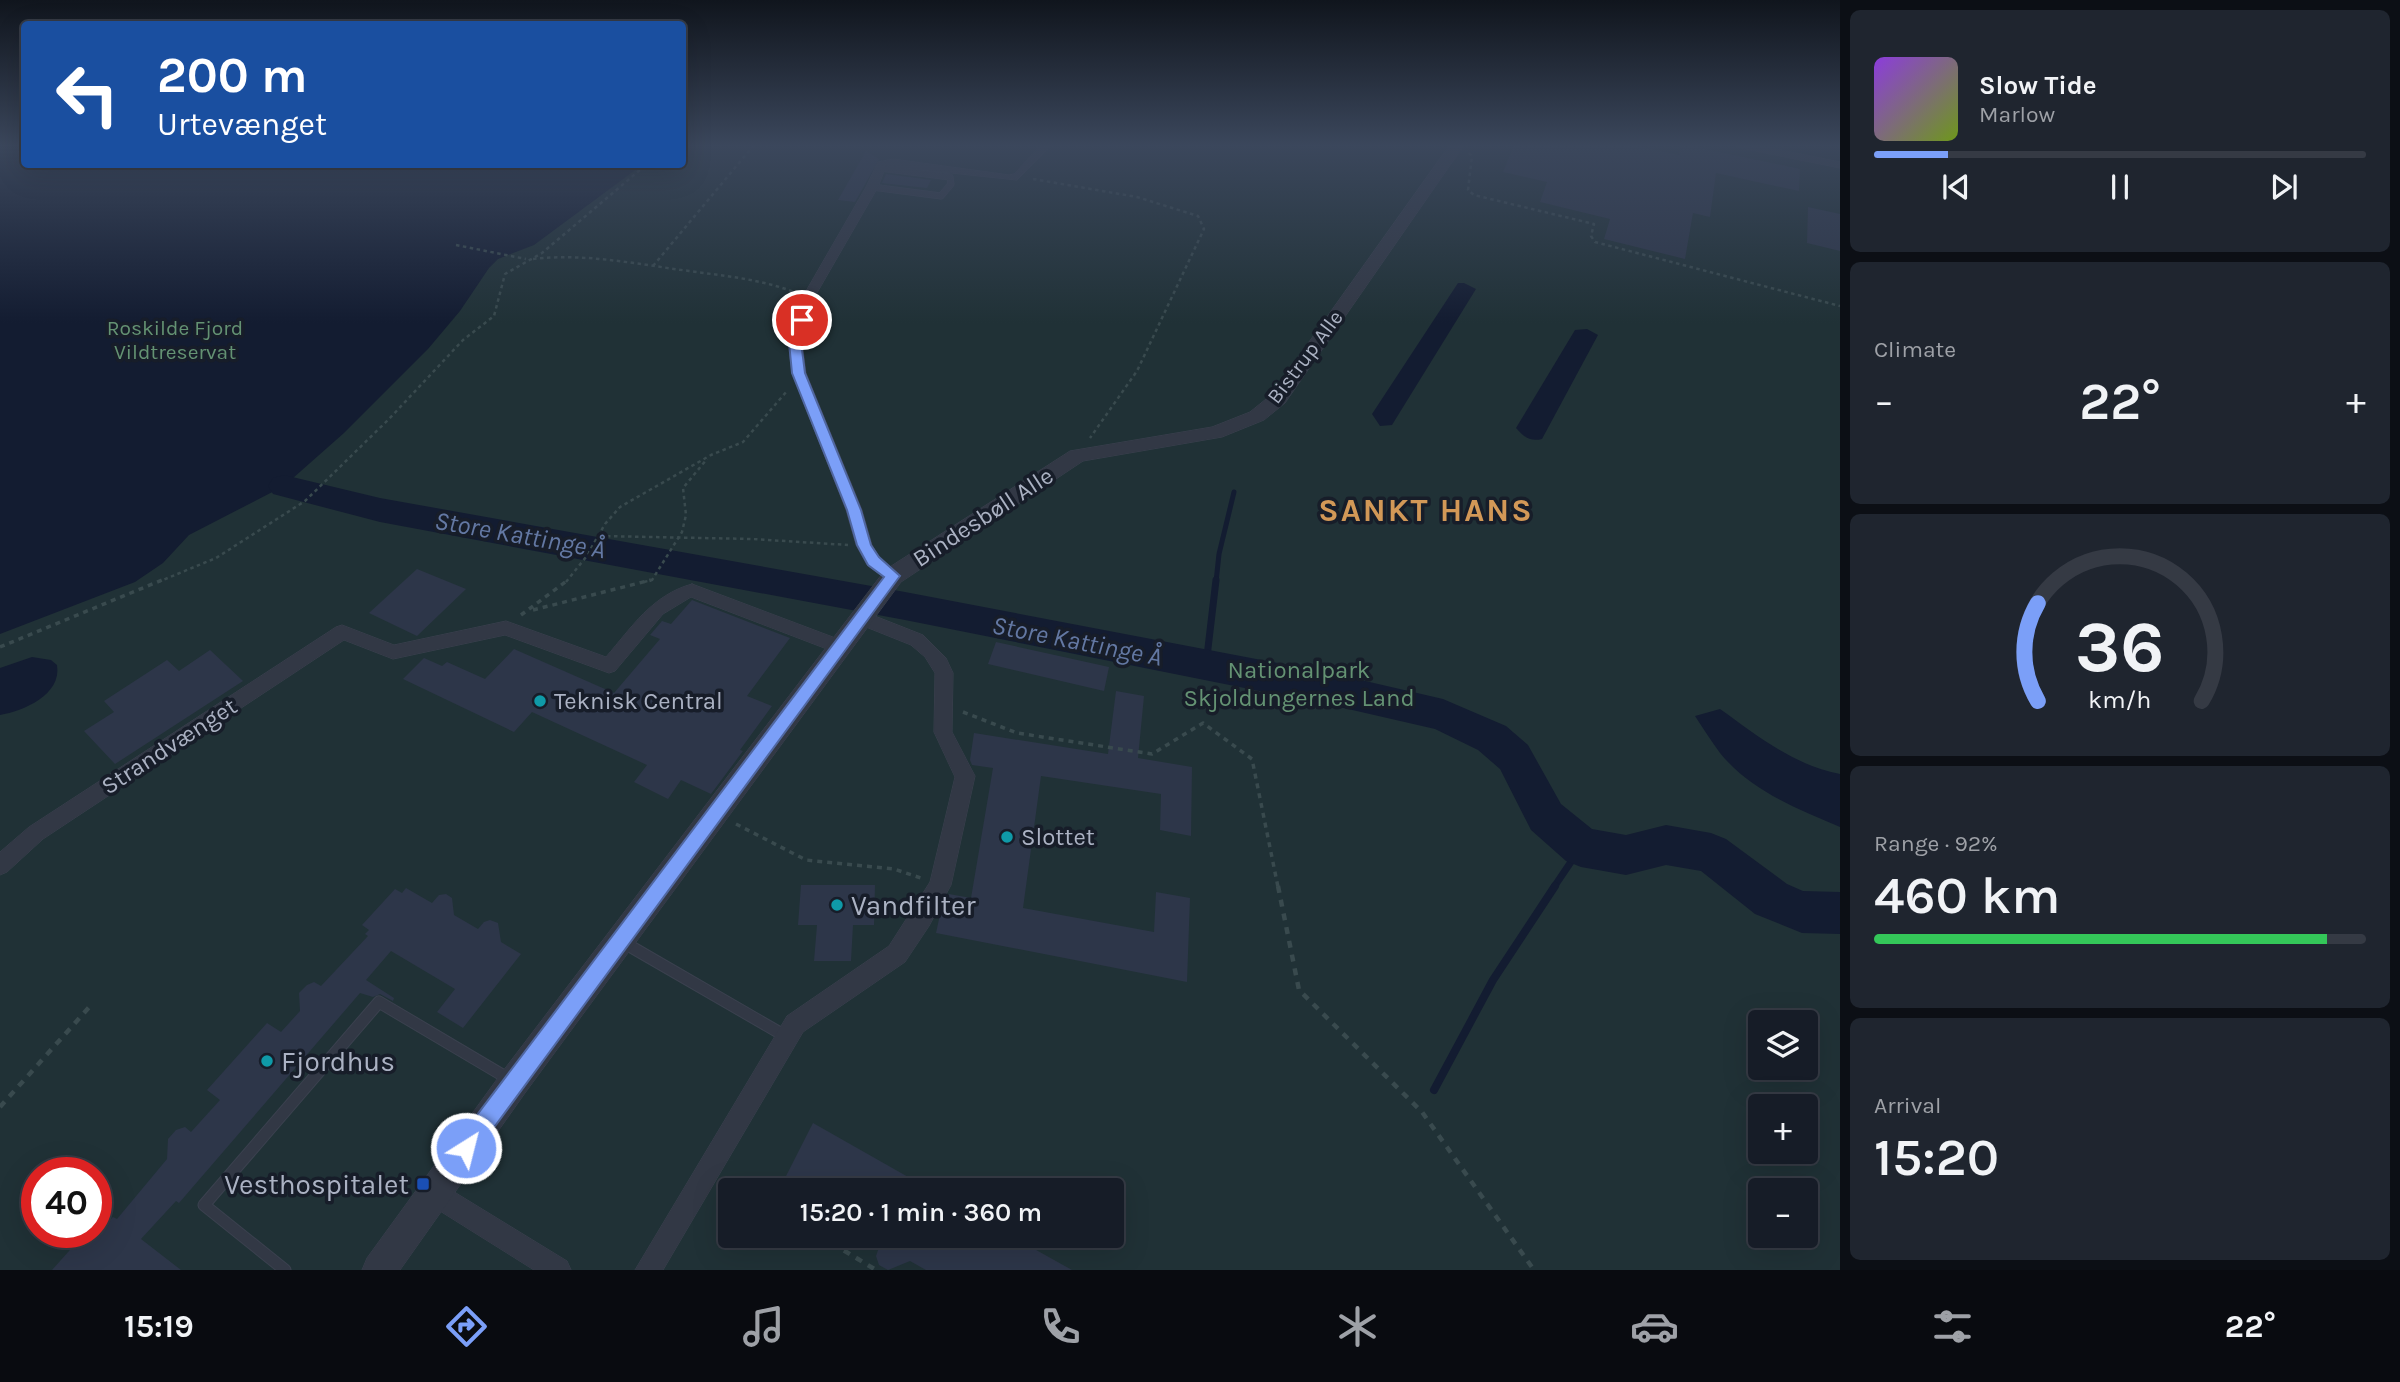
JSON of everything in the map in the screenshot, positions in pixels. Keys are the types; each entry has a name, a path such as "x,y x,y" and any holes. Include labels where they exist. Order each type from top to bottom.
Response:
{"street":[{"path":"862,204 808,298 795,342 799,373 854,510 864,545 873,561 893,576"},
{"name":"Bistrup Alle","path":"1077,456 1111,447 1196,437 1231,428 1258,416 1278,399 1416,204"},
{"name":"Bindesbøll Alle","path":"379,1270 514,1082 893,576 1077,456"},
{"path":"506,628 609,666 666,600 681,591 692,590 840,647"},
{"path":"649,1270 795,1024 897,954 940,885 965,776 951,754 943,731 945,673 937,658 917,640 862,618"},
{"name":"Strandvænget","path":"0,865 36,833 342,632 393,652 506,628"},
{"path":"433,1192 558,1270"}],"lane":[{"path":"620,940 787,1037"},
{"path":"285,1270 204,1205 379,1002 514,1082"}],"path":[{"path":"0,647 216,558 305,501 389,419 463,340 494,316 505,274 542,253 599,204"},
{"path":"653,266 705,204"},
{"path":"1077,456 1137,371 1204,229 1198,216 1169,204"},
{"path":"1513,204 1594,224 1591,236 1595,242 1840,306"},
{"path":"456,245 527,260 557,255 769,281 808,298"},
{"path":"506,628 516,618 563,586 620,507 711,455 743,442 786,391 793,389"},
{"path":"531,610 652,580 679,538 686,515 681,493 683,488 711,455"},
{"path":"599,536 864,545"},
{"path":"946,690 957,710 1017,733 1152,754 1203,723 1252,759 1299,990 1422,1112 1534,1270"},
{"path":"716,813 806,860 894,869 940,885"},
{"path":"0,1107 92,1004"},
{"path":"840,1248 876,1270"}],"green space":[{"name":"Nationalpark Skjoldungernes Land","path":"0,204 1840,204 1840,1270 0,1270"}],"water":[{"name":"Roskilde Fjord Vildtreservat","path":"0,204 589,204 534,245 498,259 428,349 344,433 284,486 189,535 163,563 135,582 0,634"},
{"path":"1458,283 1476,289 1392,425 1380,426 1372,414"},
{"path":"1587,329 1598,335 1542,439 1528,438 1516,428 1575,330"},
{"path":"32,657 51,660 57,665 57,676 53,685 39,700 19,710 0,715 0,668"},
{"path":"1720,709 1791,757 1840,774 1840,827 1775,797 1732,766 1695,716"}],"building":[{"path":"1549,204 1712,204 1710,217 1693,213 1685,259 1604,239 1610,219"},
{"path":"1808,207 1840,214 1840,251 1807,243"},
{"path":"417,569 466,589 417,636 369,613"},
{"name":"Teknisk Central","path":"692,600 790,638 747,696 772,706 711,794 681,780 668,799 634,782 647,765 532,712 514,732 403,679 424,658 442,666 447,662 485,679 514,649 614,693 660,639 650,635 662,621 671,624"},
{"path":"996,642 1109,667 1104,691 988,664"},
{"path":"210,650 243,681 115,764 84,731 114,712 104,701 167,660 179,671"},
{"path":"1116,691 1144,696 1138,758 1192,767 1191,836 1160,830 1161,794 1041,776 1023,908 1154,932 1156,892 1190,898 1187,982 936,933 941,910 949,894 971,898 993,768 972,765 970,760 974,733 1108,754"},
{"name":"Vandfilter","path":"801,885 875,885 874,925 853,925 851,961 814,961 817,925 798,925"},
{"name":"Fjordhus","path":"406,888 432,903 439,895 446,894 452,898 454,915 478,929 490,920 498,923 501,942 521,954 463,1028 437,1012 455,989 391,951 366,980 394,998 393,1001 380,994 373,997 360,993 179,1203 176,1201 141,1239 181,1270 52,1270 72,1248 112,1248 112,1218 117,1219 167,1159 168,1139 176,1130 185,1127 191,1132 220,1100 207,1090 267,1023 281,1032 300,1011 299,993 314,982 321,986 368,936 365,934 369,930 362,925 395,889 402,893"},
{"path":"813,1123 910,1178 785,1178"},
{"path":"879,1248 1033,1248 1072,1270 926,1270 910,1261 888,1270 879,1265 876,1256"}],"waterway":[{"name":"Store Kattinge Å","path":"284,486 380,510 905,606 1335,690 1443,715 1492,738 1514,757 1546,817 1581,847 1626,855 1666,845 1711,853 1771,899 1802,912 1840,913"},
{"path":"1216,582 1219,554 1234,492"},
{"path":"1206,665 1216,580"},
{"path":"1554,887 1581,847"},
{"path":"1434,1090 1493,980 1555,886"}],"place":[{"name":"Teknisk Central","path":"540,701"},
{"name":"Slottet","path":"1007,837"},
{"name":"Vandfilter","path":"837,905"},
{"name":"Fjordhus","path":"267,1061"},
{"name":"Vesthospitalet","path":"423,1184"}],"district":[{"name":"SANKT HANS","path":"1426,510"}],"route":[{"path":"466,1148 893,576 873,561 864,545 854,510 799,373 795,342 802,320"}]}
